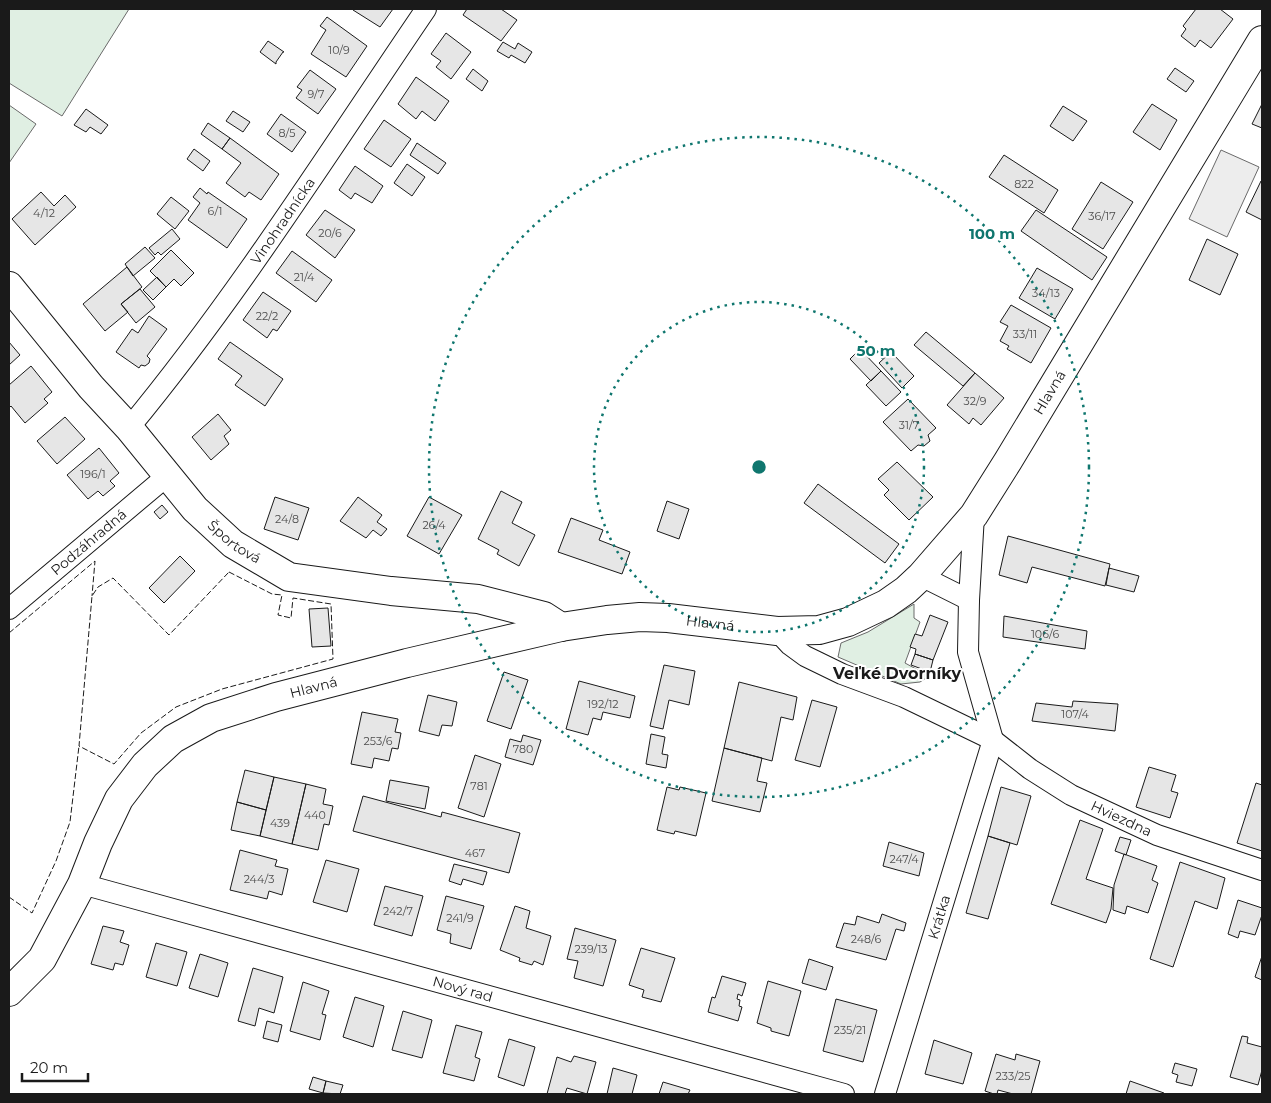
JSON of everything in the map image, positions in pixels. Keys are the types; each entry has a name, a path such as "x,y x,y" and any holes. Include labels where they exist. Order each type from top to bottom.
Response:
{"main road":[{"name":"Hlavná","path":"9,992 42,959 82,884 98,842 119,799 145,765 173,739 212,718 276,697 407,663 561,627 607,620 640,618 677,619 778,631 819,630 848,622 886,604 906,590 921,576 974,515 1262,40"},
{"name":"Športová","path":"9,286 91,387 129,428 195,509 233,544 289,577 391,591 478,599 544,616 561,627"}],"street":[{"name":"Vinohradnícka","path":"129,428 171,376 280,224 426,9"},
{"name":"Podzáhradná","path":"9,608 167,476"},
{"path":"974,515 968,652 993,740"},
{"path":"921,576 969,600"},
{"name":"Hviezdna","path":"778,631 790,645 805,656 842,674 904,697 993,740 1030,769 1071,795 1157,835 1262,870"},
{"name":"Krátka","path":"885,1094 993,740"},
{"name":"Nový rad","path":"82,884 844,1094"}],"green space":[{"path":"9,9 129,9 62,116 9,83"},
{"path":"9,105 36,124 9,163"},
{"path":"914,604 914,618 920,622 905,663 929,676 920,682 901,684 838,657 841,643 868,632"}],"shaded area":[{"path":"1221,150 1259,167 1227,237 1189,219"}],"building":[{"path":"354,9 393,9 380,27"},
{"path":"467,9 501,9 517,20 501,41 463,15"},
{"path":"1196,9 1220,9 1233,19 1211,48 1200,40 1195,47 1181,36 1186,29 1183,26"},
{"path":"327,17 367,46 346,77 311,54 326,30 320,26"},
{"path":"446,33 471,52 451,79 436,67 441,61 431,54"},
{"path":"268,41 284,52 276,64 260,52"},
{"path":"503,42 515,49 518,43 532,52 525,63 511,55 509,58 497,51"},
{"path":"1175,68 1194,81 1186,92 1167,79"},
{"path":"473,69 488,81 482,91 466,79"},
{"path":"310,70 336,89 318,114 296,98 302,90 297,87"},
{"path":"416,77 449,101 435,121 422,111 416,119 398,104"},
{"path":"1152,104 1177,120 1160,150 1133,132"},
{"path":"1262,104 1262,128 1252,124"},
{"path":"1063,106 1087,121 1073,141 1050,126"},
{"path":"86,109 108,125 101,134 90,127 86,132 74,125"},
{"path":"233,111 250,122 243,132 226,121"},
{"path":"281,114 306,132 292,152 267,134"},
{"path":"384,120 411,139 391,167 364,149"},
{"path":"208,123 230,138 222,149 201,134"},
{"path":"230,138 279,174 261,200 249,192 245,197 226,183 241,163 222,149"},
{"path":"417,143 446,163 438,174 410,155"},
{"path":"194,149 210,161 203,171 187,159"},
{"path":"1004,155 1058,190 1044,213 989,177"},
{"path":"407,164 425,177 412,196 394,183"},
{"path":"355,166 383,186 372,203 355,193 351,199 339,190"},
{"path":"1101,182 1133,202 1103,249 1072,229"},
{"path":"1262,182 1262,220 1246,212"},
{"path":"200,188 247,219 227,248 188,220 200,203 193,197"},
{"path":"41,192 54,206 65,195 76,207 35,245 12,219"},
{"path":"171,197 189,211 175,229 157,214"},
{"path":"325,210 355,230 335,258 306,235"},
{"path":"1036,210 1107,257 1092,280 1021,231"},
{"path":"172,229 180,239 161,255 158,252 155,255 149,248"},
{"path":"1207,239 1238,254 1220,295 1189,280"},
{"path":"145,247 155,258 133,276 125,264"},
{"path":"171,250 194,273 181,286 174,279 166,287 150,271"},
{"path":"292,251 332,280 316,302 276,273"},
{"path":"127,267 142,287 121,304 128,312 105,331 83,304"},
{"path":"1037,268 1073,289 1055,319 1019,298"},
{"path":"157,277 166,287 153,300 143,290"},
{"path":"140,289 155,307 136,323 121,304"},
{"path":"263,292 291,311 277,331 273,329 267,338 243,320"},
{"path":"1011,305 1051,328 1031,363 1007,349 1009,346 1000,341 1008,326 1000,322"},
{"path":"149,316 167,329 147,356 150,359 149,363 145,366 141,365 139,368 116,352 132,329 138,333"},
{"path":"926,332 975,373 963,386 914,345"},
{"path":"9,342 20,355 9,365"},
{"path":"230,342 283,379 265,406 235,385 242,376 218,359"},
{"path":"860,349 881,371 871,381 850,359"},
{"path":"891,352 914,376 902,388 879,363"},
{"path":"31,366 52,392 44,399 48,403 25,423 11,406 9,408 9,385"},
{"path":"881,371 901,392 886,406 866,385"},
{"path":"975,373 1004,398 981,425 973,418 969,424 947,405"},
{"path":"908,399 936,428 928,435 930,441 924,446 918,445 911,451 883,422"},
{"path":"218,414 231,430 224,436 229,444 211,460 192,437"},
{"path":"65,417 85,439 57,464 37,441"},
{"path":"99,448 119,473 110,481 115,486 103,496 98,491 88,499 67,475"},
{"path":"897,462 933,497 909,520 884,495 889,490 878,479"},
{"path":"818,484 899,544 885,563 804,503"},
{"path":"501,491 522,502 512,523 535,535 519,566 497,554 499,550 478,539"},
{"path":"275,497 309,508 298,540 264,529"},
{"path":"358,497 382,515 377,522 387,529 381,536 373,530 366,538 340,521"},
{"path":"429,497 462,515 439,554 407,536"},
{"path":"667,501 689,509 679,539 657,531"},
{"path":"162,505 168,512 160,519 154,512"},
{"path":"571,518 603,530 599,540 630,552 622,574 558,552"},
{"path":"1008,536 1110,564 1105,586 1032,567 1027,583 999,575"},
{"path":"180,556 195,571 164,603 149,588"},
{"path":"1109,568 1139,576 1134,592 1106,585"},
{"path":"328,608 331,646 312,647 309,609"},
{"path":"930,615 948,622 933,660 915,654 916,649 910,647 915,634 922,636"},
{"path":"1004,616 1087,631 1085,649 1003,637"},
{"path":"915,654 933,660 930,672 911,665"},
{"path":"664,665 695,671 689,705 669,700 663,729 650,726"},
{"path":"504,672 528,680 511,729 487,721"},
{"path":"579,681 635,696 630,718 603,712 601,720 593,718 588,735 566,729"},
{"path":"739,682 797,697 793,720 781,717 772,761 724,748"},
{"path":"428,695 457,702 452,726 442,725 439,736 419,731"},
{"path":"812,700 837,707 820,767 795,760"},
{"path":"1073,701 1118,704 1115,731 1032,721 1036,703 1072,707"},
{"path":"362,712 398,719 395,732 401,733 398,749 392,748 389,761 374,758 372,768 351,764"},
{"path":"651,734 665,737 662,754 668,755 666,768 646,764"},
{"path":"523,735 541,740 533,765 505,757 510,739 521,742"},
{"path":"724,748 762,758 757,781 767,783 760,812 712,801"},
{"path":"475,755 501,764 484,817 458,808"},
{"path":"1149,767 1176,775 1171,791 1178,793 1170,818 1136,807"},
{"path":"245,770 274,777 266,810 237,802"},
{"path":"274,777 306,784 292,844 260,836"},
{"path":"390,780 429,787 425,809 386,801"},
{"path":"1256,783 1262,785 1262,851 1237,843"},
{"path":"306,784 326,789 323,804 333,806 329,825 324,824 318,850 292,844"},
{"path":"667,787 679,790 680,787 706,793 696,836 675,831 674,834 657,830"},
{"path":"1001,787 1031,796 1017,845 988,836"},
{"path":"363,796 441,817 442,812 520,833 509,873 353,831"},
{"path":"237,802 266,810 260,836 231,830"},
{"path":"1080,820 1103,829 1086,879 1113,888 1111,909 1106,923 1051,904"},
{"path":"988,836 1010,843 988,919 966,913"},
{"path":"1120,837 1131,840 1126,855 1115,851"},
{"path":"889,842 924,853 919,876 883,866"},
{"path":"240,850 277,860 275,866 288,869 282,895 269,891 267,899 230,890"},
{"path":"1124,854 1157,866 1152,880 1158,883 1148,913 1127,906 1125,914 1113,910 1114,885"},
{"path":"326,860 359,869 347,912 313,902"},
{"path":"1180,862 1225,878 1217,909 1195,901 1173,967 1150,959"},
{"path":"454,864 487,872 483,885 463,879 461,885 449,881"},
{"path":"385,886 423,896 412,936 374,925"},
{"path":"446,896 484,906 471,949 450,943 451,934 437,930"},
{"path":"1238,900 1262,908 1262,915 1255,935 1240,931 1238,938 1228,934"},
{"path":"515,906 530,911 526,928 551,936 543,965 534,961 532,965 519,961 520,958 500,950"},
{"path":"882,914 906,923 904,931 896,929 886,960 836,947 844,923 855,925 857,916 879,923"},
{"path":"103,926 124,931 120,942 129,945 123,965 115,963 113,970 91,964"},
{"path":"575,928 616,940 603,986 574,978 578,961 567,959"},
{"path":"156,943 187,952 177,986 146,977"},
{"path":"641,948 675,958 661,1002 642,997 644,990 629,985"},
{"path":"200,954 228,963 218,997 189,988"},
{"path":"1262,956 1262,980 1255,977"},
{"path":"809,959 833,967 826,990 802,983"},
{"path":"253,968 283,977 274,1013 259,1008 255,1026 238,1021"},
{"path":"722,976 746,983 742,996 738,994 739,1006 742,1007 738,1021 708,1012 712,997 715,998"},
{"path":"768,981 801,991 789,1036 771,1031 771,1028 757,1023"},
{"path":"303,982 329,991 322,1014 326,1015 320,1040 290,1031"},
{"path":"355,997 384,1006 373,1047 343,1037"},
{"path":"836,999 877,1010 863,1062 823,1051"},
{"path":"403,1011 432,1020 422,1058 392,1050"},
{"path":"267,1021 282,1025 278,1042 263,1038"},
{"path":"456,1025 482,1032 475,1057 480,1059 474,1081 443,1073"},
{"path":"1242,1036 1248,1037 1247,1043 1262,1047 1262,1070 1258,1085 1230,1077"},
{"path":"509,1039 535,1047 524,1086 498,1077"},
{"path":"934,1040 972,1053 963,1084 925,1074"},
{"path":"996,1054 1015,1060 1016,1054 1040,1061 1031,1094 1013,1094 998,1090 997,1094 994,1094 985,1091"},
{"path":"574,1056 596,1062 587,1094 567,1088 565,1094 547,1094 557,1057 571,1062"},
{"path":"1175,1063 1197,1069 1192,1086 1176,1082 1178,1075 1172,1073"},
{"path":"613,1068 637,1075 632,1094 607,1094"},
{"path":"313,1077 326,1081 323,1093 309,1089"},
{"path":"326,1081 343,1085 340,1094 323,1093"},
{"path":"1130,1081 1164,1093 1126,1094"},
{"path":"663,1082 690,1090 688,1094 659,1094"}],"fence":[{"path":"9,633 95,561 92,596"},
{"path":"229,572 272,594 282,595 278,615 291,618 293,598 331,604 333,659 222,689 176,707 141,733 114,764 79,746 92,596 98,587 113,578 169,635 229,572"},
{"path":"9,897 32,913 56,861 70,822 79,746"}],"district":[{"name":"Veľké Dvorníky","path":"897,673"}]}
